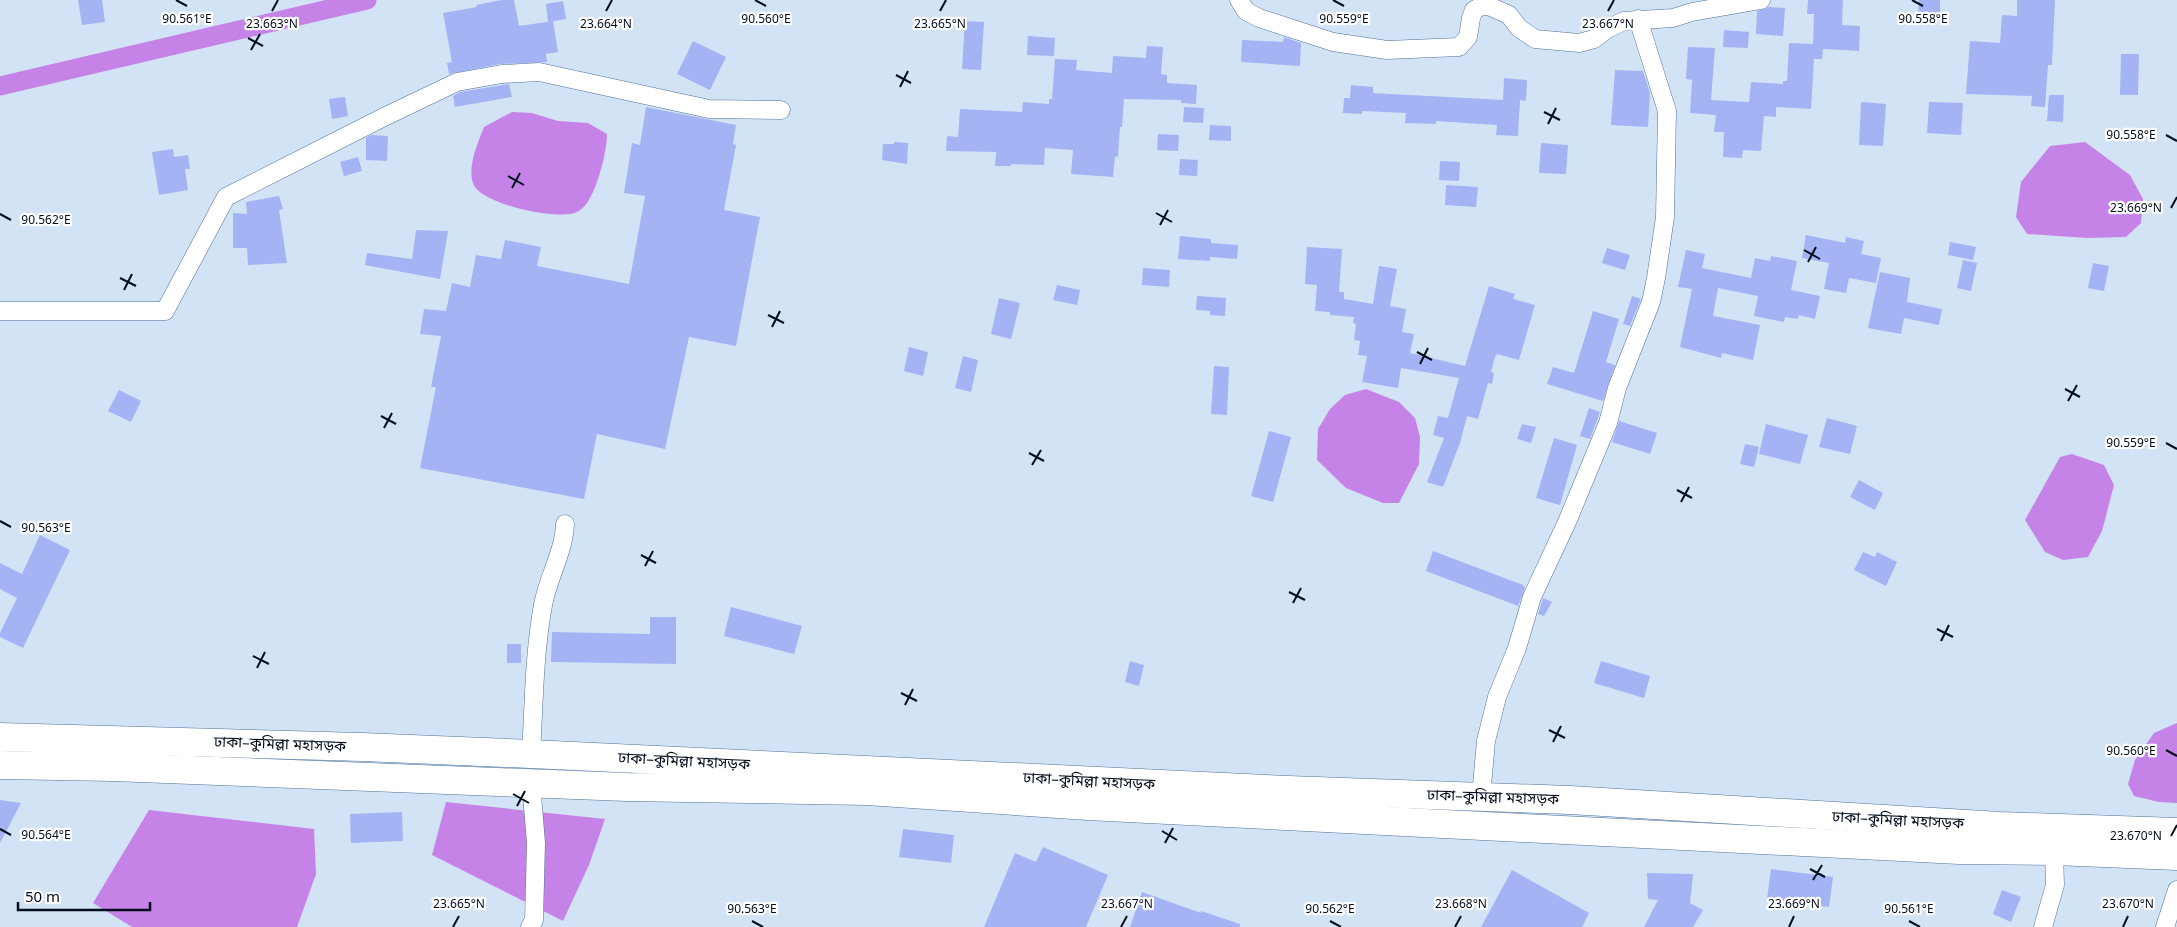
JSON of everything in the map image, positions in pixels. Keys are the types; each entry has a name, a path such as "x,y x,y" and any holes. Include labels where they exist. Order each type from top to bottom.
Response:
{"highway":[{"name":"ঢাকা–কুমিল্লা মহাসড়ক","path":"0,737 362,747 531,754 1288,790 1570,800 2000,826 2177,832"},
{"name":"ঢাকা–কুমিল্লা মহাসড়ক","path":"0,765 113,767 531,783 867,791 1088,806 1890,846 2177,856"}],"street":[{"path":"1239,0 1246,11 1260,18 1333,42 1387,50 1459,47 1468,37 1474,10 1482,6 1489,6 1509,16 1520,28 1535,39 1579,43 1594,39 1607,29 1624,21 1673,18 1692,12 1761,0"},
{"path":"1481,797 1486,741 1497,697 1517,648 1532,598 1567,522 1608,422 1617,388 1651,302 1656,278 1665,217 1667,111 1638,19"},
{"path":"0,311 165,311 226,197 457,82 502,74 540,72 709,109 782,110"},
{"path":"531,754 537,648 543,603 564,538 565,524"},
{"path":"530,927 534,920 536,843 531,783"},
{"path":"2042,927 2055,885 2054,851"},
{"path":"2165,927 2177,890"}],"shaded area":[{"path":"512,112 532,113 558,121 588,123 607,134 605,153 595,188 585,206 579,211 570,214 557,214 525,210 494,200 482,194 475,187 472,181 472,165 484,127"},
{"path":"2085,142 2130,175 2143,199 2141,223 2126,237 2087,238 2027,234 2016,217 2021,182 2050,146"},
{"path":"1366,389 1399,402 1415,418 1420,437 1419,464 1399,503 1383,503 1346,488 1317,460 1318,429 1330,409 1345,395"},
{"path":"2072,454 2104,465 2114,485 2102,531 2088,557 2063,560 2045,552 2025,520 2060,457"},
{"path":"2177,723 2177,803 2159,802 2134,796 2128,784 2135,760 2154,733"},
{"path":"446,802 605,819 589,865 563,921 432,855"},
{"path":"149,810 314,829 316,874 297,927 132,927 93,903"}],"building":[{"path":"78,0 102,0 105,22 82,25"},
{"path":"502,0 514,0 519,26 553,21 558,52 546,54 547,62 500,64 449,74 447,63 452,62 443,13"},
{"path":"1808,0 1843,0 1842,25 1860,26 1859,51 1823,49 1822,59 1814,59 1811,109 1776,107 1776,117 1764,116 1761,151 1743,150 1742,158 1723,157 1724,132 1714,132 1716,115 1690,113 1692,80 1686,79 1688,47 1715,48 1711,100 1749,102 1751,82 1783,84 1783,81 1787,81 1789,43 1813,44 1814,14 1807,14"},
{"path":"1919,0 1940,0 1940,14 1918,13"},
{"path":"2017,0 2055,0 2052,65 2048,65 2045,107 2031,106 2032,96 1966,94 1970,41 2000,43 2002,15 2017,16"},
{"path":"563,1 566,19 548,22 546,4"},
{"path":"1769,7 1785,8 1783,36 1756,34 1757,11"},
{"path":"965,21 984,22 981,70 962,69"},
{"path":"1724,30 1749,32 1748,48 1723,47"},
{"path":"1028,36 1055,38 1054,56 1027,55"},
{"path":"1284,37 1301,43 1300,66 1241,62 1242,40 1283,42"},
{"path":"693,41 726,57 710,90 677,74"},
{"path":"1147,46 1163,47 1161,74 1167,75 1167,83 1197,85 1196,104 1181,103 1181,100 1124,99 1118,157 1115,156 1113,177 1071,174 1073,150 1045,148 1044,165 1011,164 1011,166 995,166 996,152 946,151 947,136 958,137 960,109 1022,112 1023,102 1049,104 1049,99 1052,99 1055,59 1077,60 1076,70 1112,73 1113,56 1146,58"},
{"path":"2121,54 2139,54 2138,95 2120,95"},
{"path":"1615,70 1643,71 1650,93 1648,127 1611,125"},
{"path":"1504,78 1527,80 1526,101 1520,100 1518,136 1496,135 1497,125 1436,121 1436,124 1405,123 1406,113 1362,111 1362,114 1343,113 1344,98 1350,98 1351,85 1373,87 1373,93 1503,100"},
{"path":"509,84 512,97 455,107 453,96 460,92"},
{"path":"2049,95 2064,95 2063,122 2047,121"},
{"path":"345,97 348,116 332,119 329,99"},
{"path":"1861,102 1886,104 1883,146 1859,145"},
{"path":"1929,102 1963,103 1961,135 1927,133"},
{"path":"646,107 736,125 733,144 736,145 724,210 760,217 736,346 689,337 665,449 597,434 584,499 420,468 436,387 431,387 441,336 420,334 424,309 446,311 452,283 470,287 476,255 501,259 505,240 541,247 537,266 629,284 645,196 624,193 632,143 640,145"},
{"path":"1184,107 1204,108 1203,123 1183,122"},
{"path":"1210,125 1231,126 1231,141 1209,140"},
{"path":"1158,134 1179,135 1178,151 1157,150"},
{"path":"371,135 388,136 387,161 366,160 366,138"},
{"path":"894,142 908,143 907,164 882,160 883,144 894,144"},
{"path":"1541,143 1568,145 1566,174 1539,173"},
{"path":"173,149 174,157 188,155 190,169 185,169 188,190 159,195 152,152"},
{"path":"358,157 362,171 344,176 340,162"},
{"path":"1180,159 1198,160 1197,176 1179,175"},
{"path":"1440,161 1460,162 1459,181 1439,180"},
{"path":"1446,185 1478,187 1476,207 1445,205"},
{"path":"279,196 283,209 279,210 287,263 248,265 247,248 233,248 233,213 247,214 246,202"},
{"path":"416,230 448,231 440,279 365,265 367,253 412,259"},
{"path":"1806,235 1845,243 1846,237 1864,241 1861,254 1881,258 1876,283 1849,278 1846,293 1824,289 1829,263 1802,258"},
{"path":"1180,236 1211,239 1211,243 1238,245 1237,259 1210,257 1210,261 1178,259"},
{"path":"1950,242 1976,247 1973,260 1948,255"},
{"path":"1307,247 1342,249 1339,292 1344,292 1344,299 1373,304 1379,266 1397,269 1390,306 1406,309 1402,332 1414,334 1410,353 1465,366 1489,286 1515,294 1513,299 1535,305 1519,360 1497,354 1495,357 1491,372 1494,373 1492,384 1488,383 1478,419 1467,416 1460,443 1443,487 1427,482 1444,438 1433,435 1438,416 1448,418 1459,378 1401,368 1398,388 1362,382 1367,356 1358,355 1360,341 1354,340 1356,324 1353,323 1354,317 1330,315 1330,312 1315,311 1317,285 1305,284"},
{"path":"1607,248 1630,255 1625,270 1602,263"},
{"path":"1686,250 1705,254 1702,268 1751,278 1755,258 1770,261 1771,256 1797,261 1791,290 1820,296 1815,319 1799,315 1798,319 1785,317 1784,322 1754,316 1758,296 1718,288 1713,316 1760,325 1753,360 1722,353 1721,358 1680,347 1692,289 1678,287"},
{"path":"1963,260 1977,263 1971,291 1957,288"},
{"path":"2093,263 2109,266 2104,291 2088,288"},
{"path":"1143,268 1170,270 1169,287 1142,285"},
{"path":"1880,272 1910,278 1907,302 1942,309 1939,325 1904,318 1901,334 1868,328"},
{"path":"1057,285 1080,290 1077,305 1053,300"},
{"path":"1197,296 1226,298 1225,316 1210,315 1210,311 1196,310"},
{"path":"1632,296 1641,299 1630,326 1623,324"},
{"path":"999,298 1020,303 1011,339 991,334"},
{"path":"1593,311 1619,319 1606,362 1615,365 1603,401 1547,384 1553,367 1574,373"},
{"path":"909,347 928,352 923,376 904,371"},
{"path":"963,356 978,360 971,392 955,388"},
{"path":"1214,366 1229,367 1227,415 1211,414"},
{"path":"119,390 141,401 131,422 108,411"},
{"path":"1589,408 1600,412 1590,439 1580,436"},
{"path":"1827,418 1857,426 1850,454 1819,447"},
{"path":"1619,421 1657,433 1650,454 1612,442"},
{"path":"1522,424 1536,427 1531,443 1517,439"},
{"path":"1766,424 1808,435 1800,464 1759,454"},
{"path":"1269,431 1291,437 1273,502 1251,496"},
{"path":"1554,438 1577,445 1560,505 1536,498"},
{"path":"1745,444 1759,447 1754,467 1740,464"},
{"path":"1859,480 1883,493 1875,510 1850,497"},
{"path":"40,535 70,550 23,648 0,637 0,633 17,598 0,589 0,563 22,574"},
{"path":"1433,551 1523,585 1525,588 1518,606 1426,571"},
{"path":"1863,552 1875,557 1877,552 1897,562 1886,586 1854,570"},
{"path":"1543,598 1552,602 1544,616 1538,614"},
{"path":"731,607 802,626 794,654 724,636"},
{"path":"650,617 676,617 676,664 551,662 552,632 650,634"},
{"path":"507,644 521,644 521,663 507,663"},
{"path":"1130,661 1144,665 1139,686 1125,682"},
{"path":"1601,661 1650,676 1644,698 1594,683"},
{"path":"0,800 21,803 0,843"},
{"path":"402,812 403,841 351,843 350,814"},
{"path":"903,829 954,835 951,863 899,857"},
{"path":"1043,847 1108,875 1086,927 984,927 1015,853 1036,862"},
{"path":"1771,869 1833,877 1829,907 1767,899"},
{"path":"1512,870 1589,913 1582,927 1481,927"},
{"path":"1647,873 1693,874 1690,903 1703,910 1693,927 1644,927 1658,900 1648,899"},
{"path":"2002,890 2021,897 2011,922 1993,914"},
{"path":"1142,892 1201,913 1201,911 1240,924 1240,927 1130,927"}],"waterway":[{"path":"0,86 367,0"}]}
